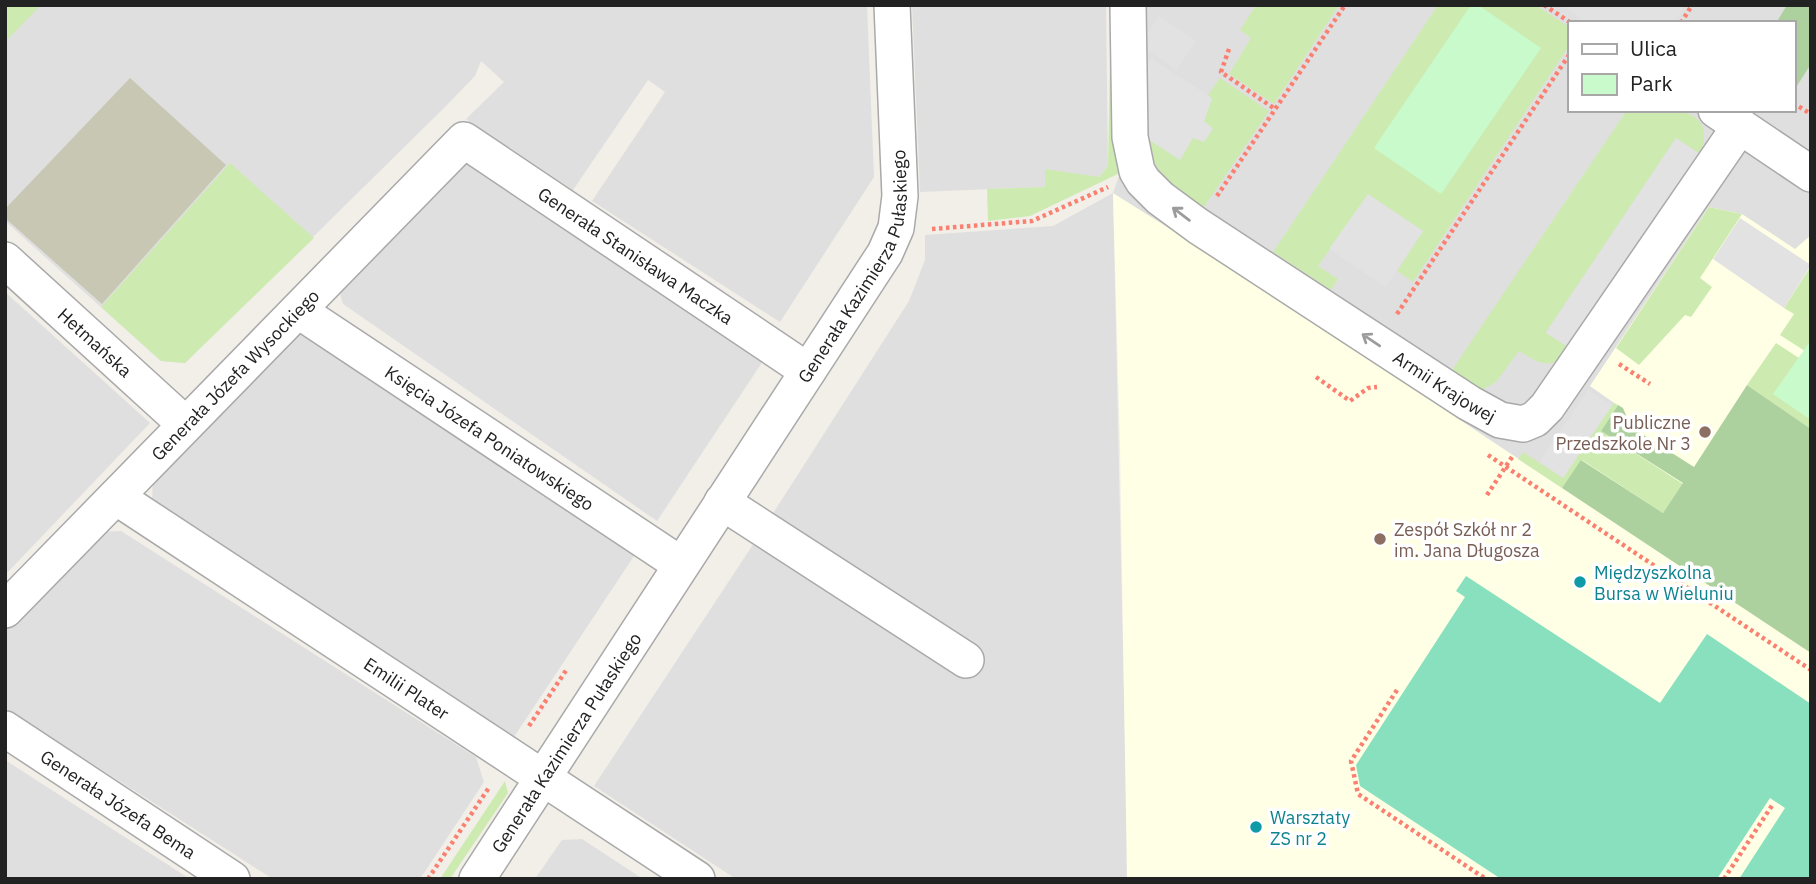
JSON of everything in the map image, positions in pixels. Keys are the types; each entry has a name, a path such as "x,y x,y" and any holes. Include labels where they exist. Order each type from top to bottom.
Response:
{"street":[{"name":"Generała Kazimierza Pułaskiego","path":"477,879 885,253 896,228 900,196 892,5"},
{"name":"Armii Krajowej","path":"1128,20 1130,137 1137,171 1143,181 1160,198 1198,226 1469,403 1500,419 1523,424 1535,419 1547,407 1728,118 1811,174"},
{"name":"Generała Józefa Wysockiego","path":"5,610 464,140"},
{"name":"Generała Stanisława Maczka","path":"464,140 808,371"},
{"name":"Hetmańska","path":"5,260 185,424"},
{"name":"Księcia Józefa Poniatowskiego","path":"299,311 680,564"},
{"name":"Emilii Plater","path":"116,497 697,879"},
{"path":"722,502 966,660"},
{"name":"Generała Józefa Bema","path":"5,729 232,879"}],"path":[{"path":"1198,226 1345,5"},
{"path":"1544,5 1568,21"},
{"path":"1682,21 1692,5"},
{"path":"1229,49 1221,72 1275,109"},
{"path":"1377,344 1568,57"},
{"path":"1795,104 1811,114"},
{"path":"896,228 919,230 1032,221 1110,186"},
{"path":"1316,377 1350,401 1368,388 1378,386 1387,389"},
{"path":"1484,453 1811,670"},
{"path":"1397,690 1351,761 1358,794 1486,879"},
{"path":"1724,879 1773,804"}],"shaded area":[{"path":"5,5 867,5 874,177 780,322 592,201 665,92 648,80 573,190 466,119 504,82 481,61 475,76 446,106 185,363 161,361 5,221"},
{"path":"912,5 1106,5 1108,166 1098,178 1046,187 920,192"},
{"path":"1138,5 1811,5 1811,653 1213,256 1113,194 1128,879 736,879 594,786 909,301 925,260 925,235 1053,226 1113,193 1120,173"},
{"path":"1561,5 1685,5 1675,21 1581,21 1578,16"},
{"path":"1159,16 1196,41 1177,70 1139,45"},
{"path":"1151,58 1212,98 1204,121 1213,129 1204,142 1193,138 1180,160 1143,136 1140,79"},
{"path":"130,78 226,165 102,304 5,218 5,209"},
{"path":"1676,138 1700,154 1571,349 1546,333"},
{"path":"465,160 763,361 657,521 343,304 340,293"},
{"name":"Zespół Szkół nr 2 im. Jana Długosza","path":"1113,193 1213,256 1562,488 1617,405 1590,386 1709,207 1742,214 1795,249 1811,235 1811,879 1127,879"},
{"path":"1368,194 1423,231 1386,287 1329,249"},
{"path":"1740,218 1811,265 1784,308 1713,259"},
{"path":"5,292 150,423 5,575"},
{"path":"300,328 634,556 514,737 152,501 153,480"},
{"path":"1588,390 1612,405 1563,478 1539,462"},
{"path":"121,531 476,757 484,782 420,879 273,879 5,708 5,624 100,532"},
{"path":"5,760 190,879 5,879"},
{"path":"582,839 643,879 535,879 562,840"}],"green space":[{"path":"5,5 41,5 5,42"},
{"path":"1256,5 1339,5 1274,104 1229,74 1251,38 1240,30"},
{"path":"1438,5 1536,5 1568,26 1568,48 1413,282 1397,271 1423,231 1368,195 1318,266 1338,279 1331,290 1273,252"},
{"path":"1471,5 1478,5 1541,48 1441,194 1374,148"},
{"path":"1787,5 1811,5 1811,64 1795,89 1795,21 1777,21"},
{"path":"1110,57 1116,57 1120,173 1030,216 988,221 987,189 1045,187 1045,169 1099,177 1108,166"},
{"path":"1220,78 1269,111 1204,207 1166,178 1154,161 1143,136 1193,137 1213,129 1204,121 1212,98 1208,95"},
{"path":"1626,112 1683,112 1694,117 1702,125 1704,137 1700,154 1676,138 1546,332 1571,349 1557,361 1546,364 1519,351 1496,382 1482,390 1452,370"},
{"path":"230,163 314,238 185,363 161,361 101,307"},
{"path":"1709,207 1742,214 1700,278 1712,287 1691,317 1685,315 1639,365 1616,348"},
{"path":"1811,266 1811,355 1780,335 1794,314 1784,308"},
{"path":"1811,340 1811,420 1773,394"},
{"path":"1776,343 1811,366 1811,429 1747,385"},
{"path":"1747,385 1811,429 1811,653 1562,488 1581,460 1663,513 1683,483 1601,431 1618,405 1623,408 1631,427 1694,467"},
{"path":"1614,403 1618,405 1601,431 1683,484 1663,513 1582,460 1562,488 1518,459 1523,452 1563,478"},
{"path":"1466,576 1660,703 1707,634 1811,704 1811,879 1739,879 1785,808 1770,798 1717,879 1501,879 1360,786 1356,765 1465,597 1456,591"},
{"path":"505,781 508,793 450,879 440,879"}],"place":[{"name":"Publiczne Przedszkole Nr 3","path":"1705,432"},
{"name":"Zespół Szkół nr 2 im. Jana Długosza","path":"1380,539"},
{"name":"Międzyszkolna Bursa w Wieluniu","path":"1580,582"},
{"name":"Warsztaty ZS nr 2","path":"1256,827"}]}
